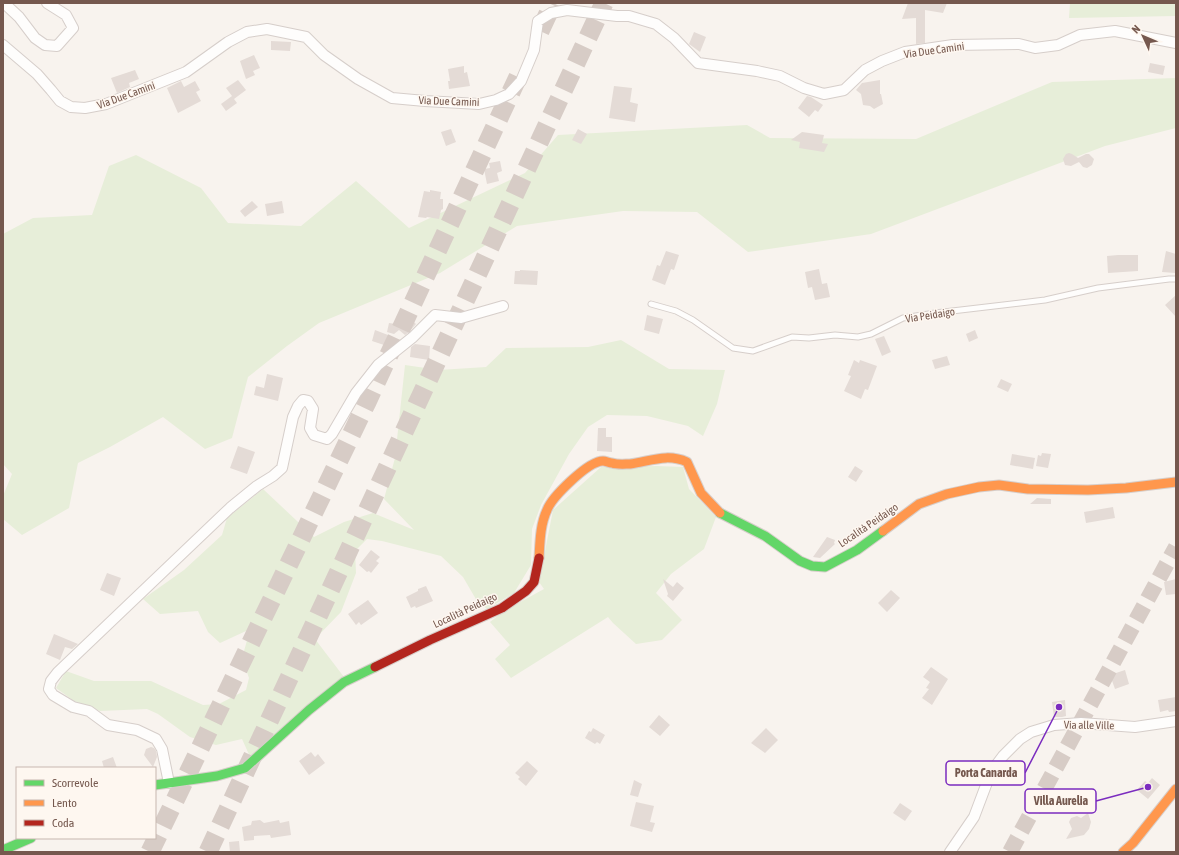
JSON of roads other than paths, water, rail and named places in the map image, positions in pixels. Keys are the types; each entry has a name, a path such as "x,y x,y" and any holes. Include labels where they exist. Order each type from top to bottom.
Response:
{"street":[{"path":"4,3 19,17 35,38 45,45 57,46 73,28 66,15 48,3"},
{"name":"Via Due Camini","path":"3,45 37,74 60,102 71,107 86,108 106,104 186,72 228,42 247,32 266,29 306,37 324,55 358,79 392,98 479,104 496,100 509,94 521,81 534,50 538,21 551,13 567,10 628,16 656,24 674,38 698,63 757,70 780,76 804,88 824,94 844,90 865,70 882,61 905,52 953,45 1019,44 1035,48 1058,45 1080,35 1115,32 1176,43"},
{"path":"169,783 162,749 156,739 137,730 108,725 89,711 73,707 53,695 49,689 51,681 58,672 230,508 282,468 293,417 298,406 303,400 308,401 313,409 310,428 314,435 326,439 332,434 356,393 378,365 414,337 436,315 461,318 503,306"},
{"name":"Località Peidaigo","path":"156,785 217,776 245,768 309,710 344,682 430,640 502,608 526,591 534,582 538,565 541,530 547,509 575,477 590,466 603,461 614,464 629,464 668,457 683,460 687,462 701,493 722,515 765,536 800,561 812,566 825,567 857,550 919,504 930,499 964,490 998,485 1031,489 1076,490 1132,487 1176,482"},
{"name":"Via alle Ville","path":"950,852 974,817 991,772 1003,756 1020,739 1031,732 1054,725 1080,723 1135,727 1176,721"},
{"path":"1123,852 1137,838 1176,789"},
{"path":"3,850 29,839"}],"lane":[{"name":"Via Peidaigo","path":"651,304 676,311 693,320 733,348 753,351 792,337 808,338 835,335 858,337 871,334 903,318 1045,300 1098,288 1169,278 1176,279"}],"tunnel":[{"path":"540,31 553,3"},
{"path":"208,852 604,3"},
{"path":"150,852 367,402 518,77"},
{"path":"1010,852 1176,547"}],"place":[{"name":"Porta Canarda","path":"1059,707"},
{"name":"Villa Aurelia","path":"1148,787"}]}
